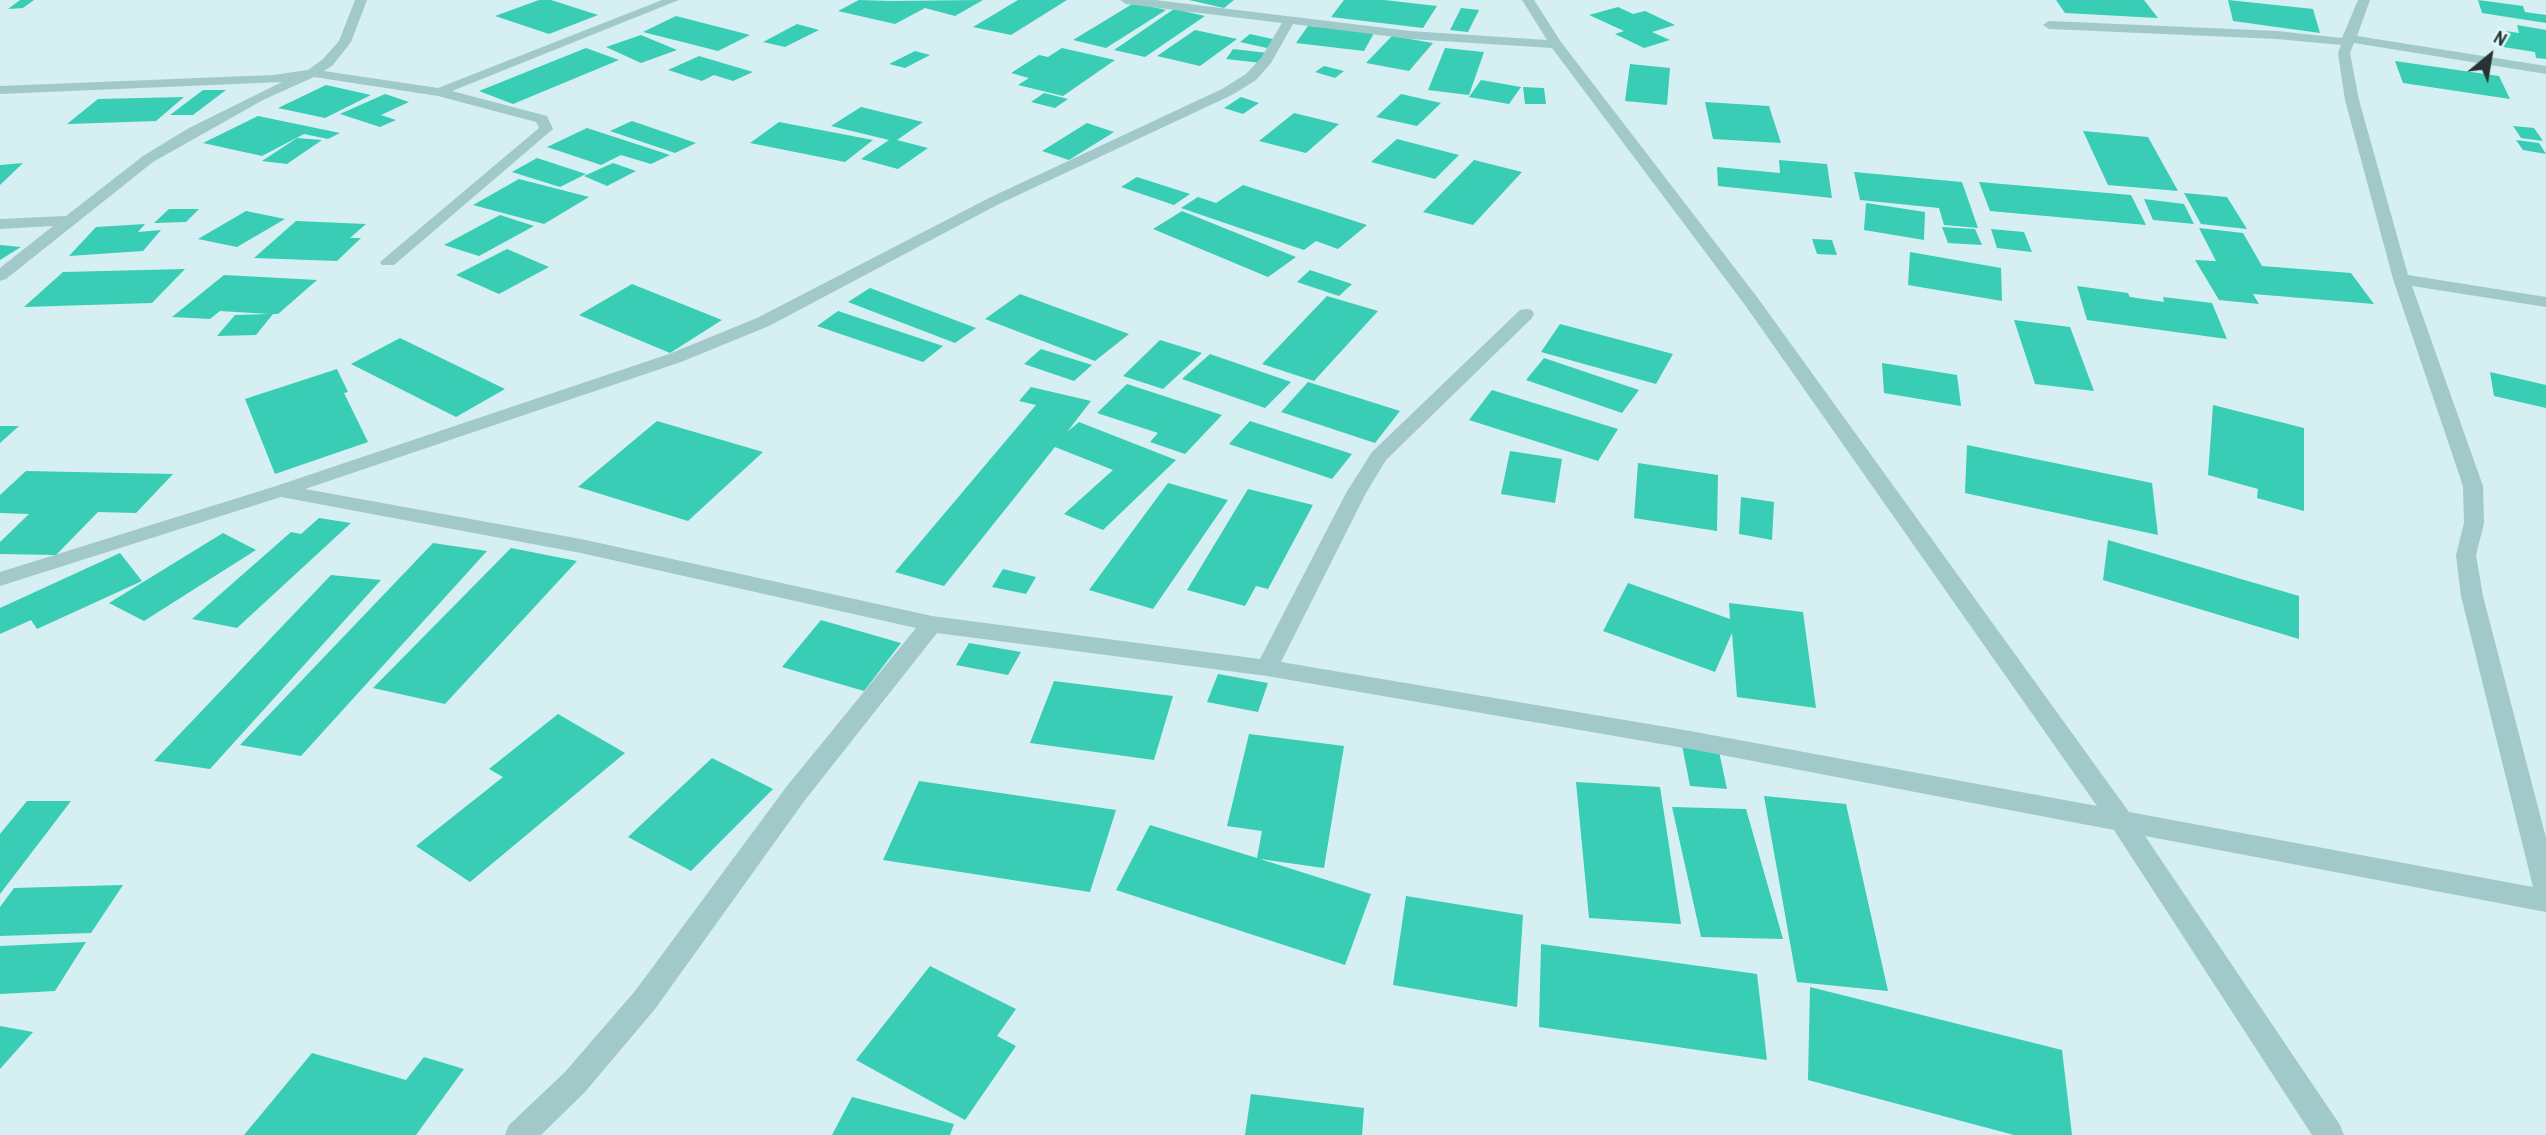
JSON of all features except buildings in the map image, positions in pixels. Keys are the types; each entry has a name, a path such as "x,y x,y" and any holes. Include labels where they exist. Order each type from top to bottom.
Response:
{"street":[{"path":"0,276 159,152 258,97 312,73 328,62 345,43 361,0"},
{"path":"439,92 673,0"},
{"path":"1126,0 1410,35 1556,44"},
{"path":"1528,0 1556,44 1751,301 2120,819 2329,1135"},
{"path":"2364,0 2343,53 2352,100 2401,279 2473,486 2474,523 2466,555 2472,596 2546,888"},
{"path":"0,579 280,491 675,358 763,322 994,201 1227,92 1259,69 1289,21"},
{"path":"2049,24 2346,40 2546,70"},
{"path":"0,90 273,79 312,73 439,92 542,119 545,129 388,262"},
{"path":"0,223 68,221"},
{"path":"2401,279 2546,302"},
{"path":"1267,668 1356,493 1378,456 1526,314"},
{"path":"280,491 581,546 932,624 1267,668 1690,740 2546,901"},
{"path":"520,1135 575,1083 645,1000 796,793 932,624"}]}
